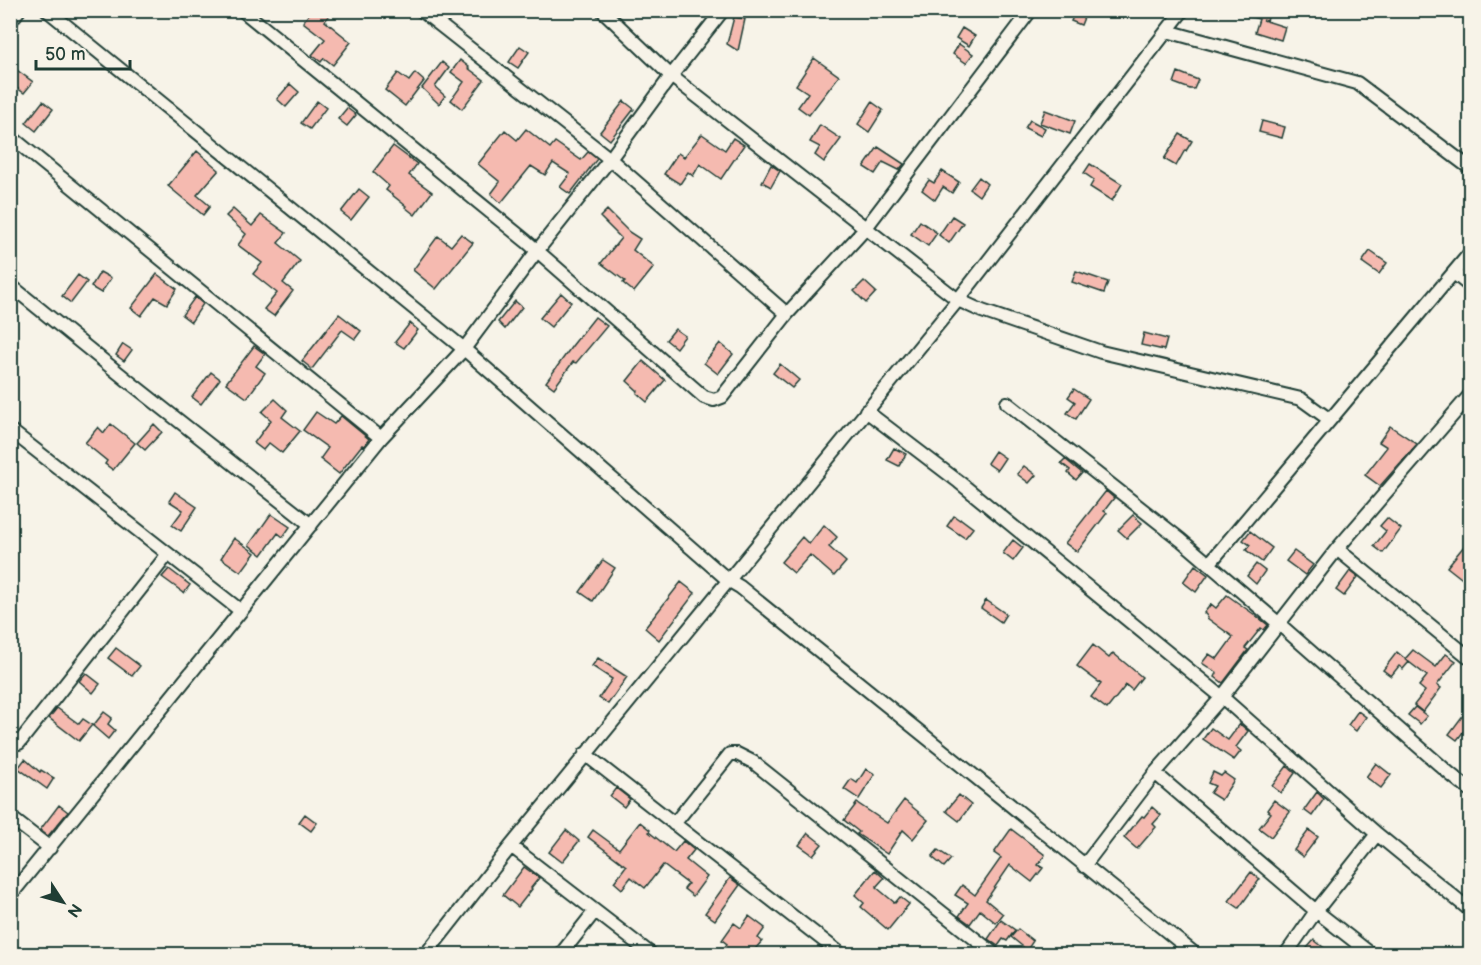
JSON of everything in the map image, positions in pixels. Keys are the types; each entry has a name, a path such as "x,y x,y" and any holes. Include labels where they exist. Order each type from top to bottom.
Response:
{"street":[{"path":"10,22 19,10"},
{"path":"47,10 464,349 728,580 740,587 1195,954"},
{"path":"242,10 537,251 704,397 714,400 722,397 787,314 866,229 1031,10"},
{"path":"421,10 610,159 787,314"},
{"path":"602,10 671,76 958,300 982,311 1101,352 1301,399 1330,420"},
{"path":"10,896 381,438 464,349 723,10"},
{"path":"426,954 585,754 958,300 1183,10"},
{"path":"1167,31 1358,83 1470,168"},
{"path":"10,136 381,438"},
{"path":"1209,564 1470,253"},
{"path":"1454,273 1470,286"},
{"path":"10,285 311,525"},
{"path":"1084,866 1155,774 1222,697 1337,549 1468,402"},
{"path":"1006,403 1181,540 1470,790"},
{"path":"866,411 959,482 1222,697 1377,834 1470,910"},
{"path":"10,430 241,611"},
{"path":"1337,549 1470,658"},
{"path":"19,743 168,554"},
{"path":"585,754 841,954"},
{"path":"674,824 730,754 737,754 753,762 994,954"},
{"path":"1155,774 1316,911 1371,954"},
{"path":"10,817 50,848"},
{"path":"1286,954 1316,911 1377,834"},
{"path":"511,846 651,954"},
{"path":"561,954 595,911"}],"building":[{"path":"312,10 333,10 325,21 351,42 333,65 324,58 321,62 312,55 325,39 303,22"},
{"path":"1076,10 1087,10 1081,25 1071,21"},
{"path":"1240,10 1270,10 1267,21 1263,20 1285,27 1281,40 1255,32 1259,19 1239,14"},
{"path":"734,17 745,19 738,51 727,44"},
{"path":"962,28 975,36 969,46 956,38"},
{"path":"959,44 973,54 966,63 953,54"},
{"path":"520,46 529,52 518,68 509,62"},
{"path":"814,58 839,76 809,115 798,107 808,93 796,85"},
{"path":"460,60 484,80 462,109 451,100 464,82 451,72"},
{"path":"442,62 449,68 435,87 445,96 439,104 422,88"},
{"path":"10,65 33,82 24,93 10,83"},
{"path":"1178,72 1198,80 1194,89 1174,83"},
{"path":"398,73 409,81 415,73 424,81 405,106 385,90"},
{"path":"290,84 299,92 286,107 277,99"},
{"path":"43,101 53,109 36,131 26,123"},
{"path":"317,101 326,108 310,129 301,123"},
{"path":"624,101 634,109 610,140 600,132"},
{"path":"872,102 883,110 869,132 858,124"},
{"path":"347,108 356,115 347,126 338,119"},
{"path":"1045,110 1075,121 1070,134 1040,123"},
{"path":"1030,120 1045,128 1041,136 1025,128"},
{"path":"1262,121 1285,127 1282,138 1259,132"},
{"path":"820,125 841,139 824,162 815,155 820,147 810,142"},
{"path":"526,129 550,148 555,142 581,160 588,152 597,159 570,194 560,187 570,174 553,163 545,175 531,166 501,203 491,194 500,182 478,164 505,130 517,140"},
{"path":"702,134 725,150 733,138 744,145 721,179 700,164 693,176 688,172 680,184 664,174 678,153 684,157"},
{"path":"1180,134 1192,141 1176,166 1164,159"},
{"path":"393,146 417,164 409,175 432,192 415,215 386,190 389,186 373,172"},
{"path":"878,147 904,164 899,170 883,162 875,174 864,167"},
{"path":"197,151 219,170 197,195 210,206 203,215 168,186"},
{"path":"1090,164 1122,184 1112,201 1090,187 1094,180 1084,173"},
{"path":"771,165 780,171 771,187 762,182"},
{"path":"942,171 959,182 952,193 943,187 935,200 922,190 929,180 934,183"},
{"path":"979,177 987,184 979,196 970,189"},
{"path":"359,189 369,197 351,220 341,212"},
{"path":"233,209 252,226 261,215 286,233 278,243 300,261 283,283 293,291 274,316 264,309 277,293 253,274 262,263 238,245 246,234 226,216"},
{"path":"607,210 629,232 640,239 633,250 654,267 634,292 623,283 625,281 601,263 621,238 600,217"},
{"path":"952,216 963,223 949,243 939,235"},
{"path":"920,221 937,233 928,246 911,234"},
{"path":"461,234 473,243 436,289 413,270 438,236 451,246"},
{"path":"1370,251 1387,263 1379,274 1362,262"},
{"path":"1076,271 1108,282 1104,293 1072,282"},
{"path":"100,272 111,278 101,293 91,287"},
{"path":"157,274 177,289 167,304 155,297 141,316 131,308"},
{"path":"78,275 87,282 71,303 62,296"},
{"path":"864,281 876,292 866,303 854,291"},
{"path":"561,293 571,302 551,327 540,318"},
{"path":"195,297 203,304 191,322 182,315"},
{"path":"515,301 522,307 505,329 498,322"},
{"path":"339,314 361,331 355,339 342,330 312,369 302,361"},
{"path":"595,317 607,326 576,363 573,362 554,388 546,382"},
{"path":"410,323 418,330 404,348 395,342"},
{"path":"675,329 685,336 676,348 666,340"},
{"path":"1144,333 1167,339 1164,350 1141,345"},
{"path":"720,343 733,354 718,374 704,363"},
{"path":"123,344 132,350 124,361 116,355"},
{"path":"254,346 265,354 256,366 265,373 247,398 226,383"},
{"path":"643,361 665,380 647,402 627,381"},
{"path":"780,364 799,380 792,388 773,373"},
{"path":"211,372 220,379 201,404 192,397"},
{"path":"1074,389 1089,399 1076,419 1067,413 1075,402 1068,397"},
{"path":"275,399 287,410 282,417 300,431 282,453 269,443 263,450 254,443 271,420 262,412"},
{"path":"316,412 334,424 341,416 369,439 339,474 320,459 328,448 303,430"},
{"path":"111,424 135,443 113,470 105,464 107,461 85,443 98,427 104,433"},
{"path":"154,424 162,432 145,450 137,443"},
{"path":"1390,426 1417,444 1380,486 1365,475 1387,447 1379,442"},
{"path":"894,448 906,454 899,466 887,460"},
{"path":"995,451 1005,458 997,470 987,463"},
{"path":"1065,459 1082,473 1076,480 1068,473 1070,470 1061,463"},
{"path":"1024,466 1036,475 1029,483 1017,474"},
{"path":"1106,491 1114,498 1104,511 1107,513 1077,552 1065,543"},
{"path":"175,492 197,507 181,531 172,525 183,510 169,501"},
{"path":"271,514 290,527 283,537 278,533 262,555 249,545"},
{"path":"1133,515 1142,523 1127,538 1118,530"},
{"path":"954,516 973,528 965,538 947,526"},
{"path":"1387,518 1401,529 1383,553 1374,546 1386,531 1380,526"},
{"path":"824,525 837,537 829,547 846,562 834,576 810,555 794,573 781,562 802,537 809,544"},
{"path":"1250,531 1272,548 1262,562 1246,550 1250,545 1243,540"},
{"path":"234,538 255,553 241,572 221,558"},
{"path":"1013,540 1023,548 1013,561 1003,553"},
{"path":"1464,546 1470,551 1470,558 1464,567 1470,573 1470,585 1447,567"},
{"path":"1294,551 1313,565 1305,575 1286,561"},
{"path":"603,560 615,568 593,601 580,592"},
{"path":"1256,564 1265,571 1256,584 1247,576"},
{"path":"1195,565 1208,575 1196,592 1183,582"},
{"path":"169,569 190,585 184,593 162,577"},
{"path":"1350,571 1358,577 1344,596 1336,590"},
{"path":"681,582 695,593 659,640 645,628"},
{"path":"1227,595 1268,625 1264,630 1261,628 1245,648 1248,650 1223,683 1215,677 1217,673 1202,663 1209,654 1217,659 1233,637 1207,618 1204,613 1211,604 1216,608"},
{"path":"986,600 1006,614 1001,622 981,608"},
{"path":"1093,645 1109,658 1113,653 1142,677 1132,690 1126,685 1107,709 1091,697 1101,684 1077,666"},
{"path":"116,648 140,666 132,676 108,658"},
{"path":"1413,650 1436,667 1446,654 1456,661 1437,685 1441,688 1423,712 1414,705 1425,691 1419,686 1427,676 1405,659"},
{"path":"1397,652 1409,662 1403,669 1399,666 1391,676 1383,670"},
{"path":"598,658 627,677 608,704 599,698 612,679 592,666"},
{"path":"86,673 100,684 93,693 79,681"},
{"path":"1415,707 1427,716 1420,724 1408,715"},
{"path":"57,708 79,724 83,719 92,725 79,741 49,718"},
{"path":"1358,711 1366,717 1356,731 1348,725"},
{"path":"104,712 112,718 108,724 115,730 108,739 93,726"},
{"path":"1464,714 1470,719 1470,723 1457,740 1449,734"},
{"path":"1240,724 1248,731 1236,747 1241,751 1234,760 1203,739 1211,728 1228,740"},
{"path":"25,759 40,772 41,770 54,778 47,789 18,768"},
{"path":"1376,763 1391,775 1381,788 1366,777"},
{"path":"1287,766 1295,773 1281,793 1272,786"},
{"path":"866,769 875,774 859,799 844,789 851,779 857,783"},
{"path":"1213,772 1221,776 1224,773 1234,780 1221,800 1210,793 1215,786 1208,783"},
{"path":"616,788 630,799 624,807 610,796"},
{"path":"1317,792 1324,799 1312,816 1304,810"},
{"path":"959,795 971,805 959,821 946,811"},
{"path":"904,800 928,820 913,839 903,830 887,854 857,834 859,832 844,820 857,803 887,823"},
{"path":"1274,800 1290,812 1271,837 1259,828 1271,813 1267,810"},
{"path":"59,805 68,812 48,836 40,830"},
{"path":"1152,807 1161,815 1153,824 1156,827 1137,849 1124,838"},
{"path":"305,814 317,823 311,831 299,822"},
{"path":"640,822 674,852 683,841 694,850 686,860 707,877 693,896 684,889 688,884 663,865 645,888 631,877 622,889 614,882 626,866 588,837 593,830 619,849"},
{"path":"1011,829 1045,855 1038,865 1043,868 1032,882 1010,865 986,900 1003,914 996,923 980,910 970,924 959,916 968,903 955,895 962,885 975,895 1001,858 994,853"},
{"path":"566,830 579,841 562,862 549,852"},
{"path":"1309,830 1318,837 1303,857 1294,850"},
{"path":"808,833 822,844 813,855 799,845"},
{"path":"938,850 951,859 944,867 932,857"},
{"path":"524,867 539,878 518,907 503,895"},
{"path":"875,870 884,878 876,887 895,903 900,897 909,904 888,930 861,907 864,903 855,895"},
{"path":"1251,872 1260,879 1239,908 1229,901"},
{"path":"730,878 740,885 715,920 705,913"},
{"path":"749,916 765,928 758,938 762,941 751,954 720,954 727,944 722,940 734,923 741,928"},
{"path":"1001,920 1015,930 1007,941 1003,939 998,946 988,939"},
{"path":"1018,929 1033,941 1027,950 1011,937"},
{"path":"1314,940 1332,954 1302,954"}]}
